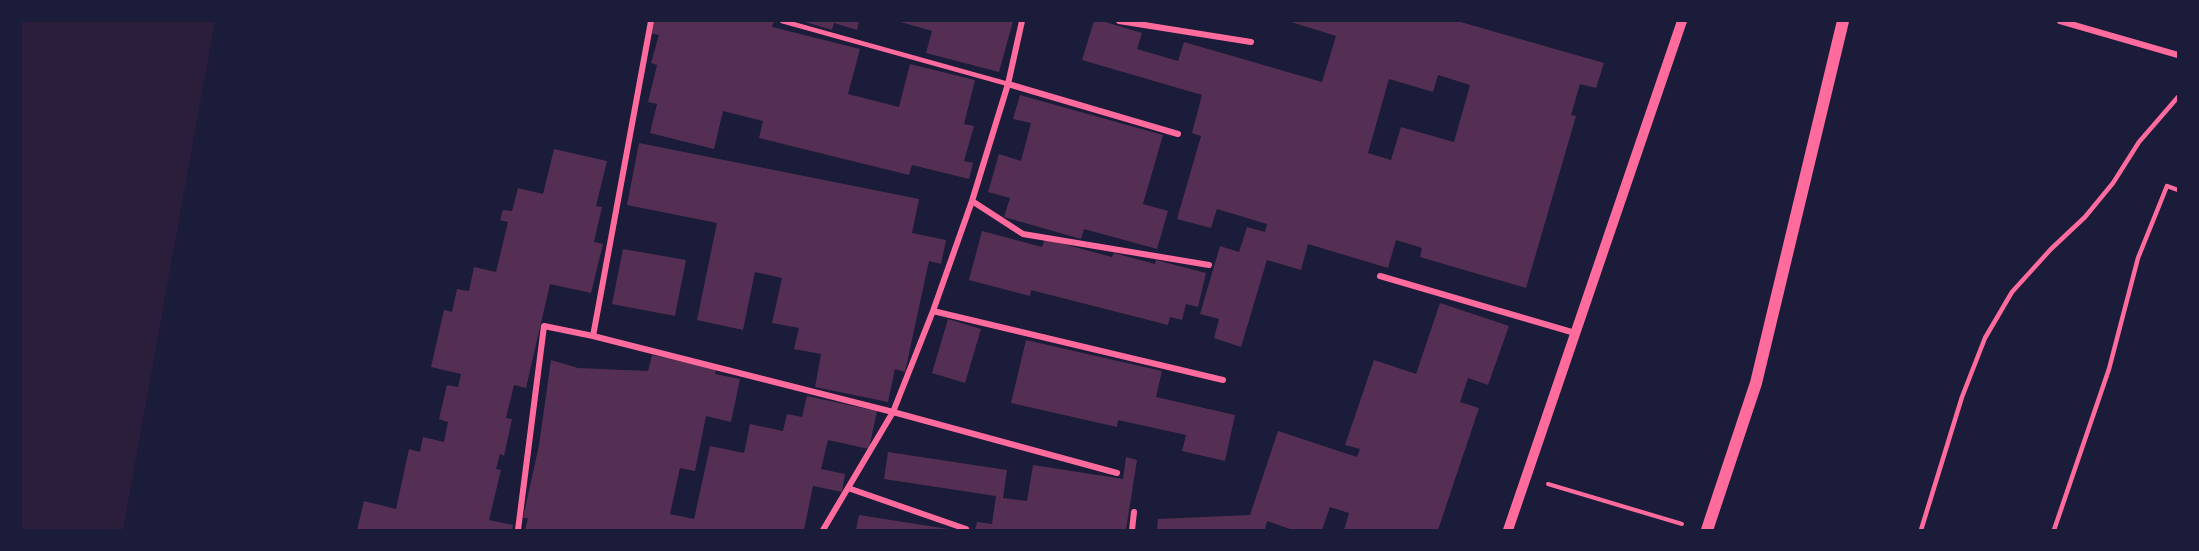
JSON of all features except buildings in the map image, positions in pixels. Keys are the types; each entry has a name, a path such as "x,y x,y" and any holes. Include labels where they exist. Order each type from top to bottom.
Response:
{"main road":[{"path":"1707,530 1756,383 1843,21"}],"street":[{"path":"593,336 651,21"},
{"path":"823,530 893,412 933,311 972,201 1008,84 1022,21"},
{"path":"1119,21 1251,42"},
{"path":"1508,530 1682,21"},
{"path":"2060,21 2178,55"},
{"path":"1008,84 1178,134"},
{"path":"972,201 1023,234 1209,266"},
{"path":"1380,276 1575,333"},
{"path":"933,311 1223,380"},
{"path":"518,530 544,326 593,336 893,412 1117,473"},
{"path":"848,488 966,529"},
{"path":"1132,530 1134,512"}],"lane":[{"path":"782,21 1008,84"},
{"path":"1921,530 1962,397 1984,338 2012,292 2051,249 2085,217 2113,183 2139,142 2178,97"},
{"path":"2054,530 2109,369 2138,258 2167,186 2178,190"}],"path":[{"path":"1526,477 1682,524"}],"shaded area":[{"path":"21,21 215,21 123,530 21,530"}]}
